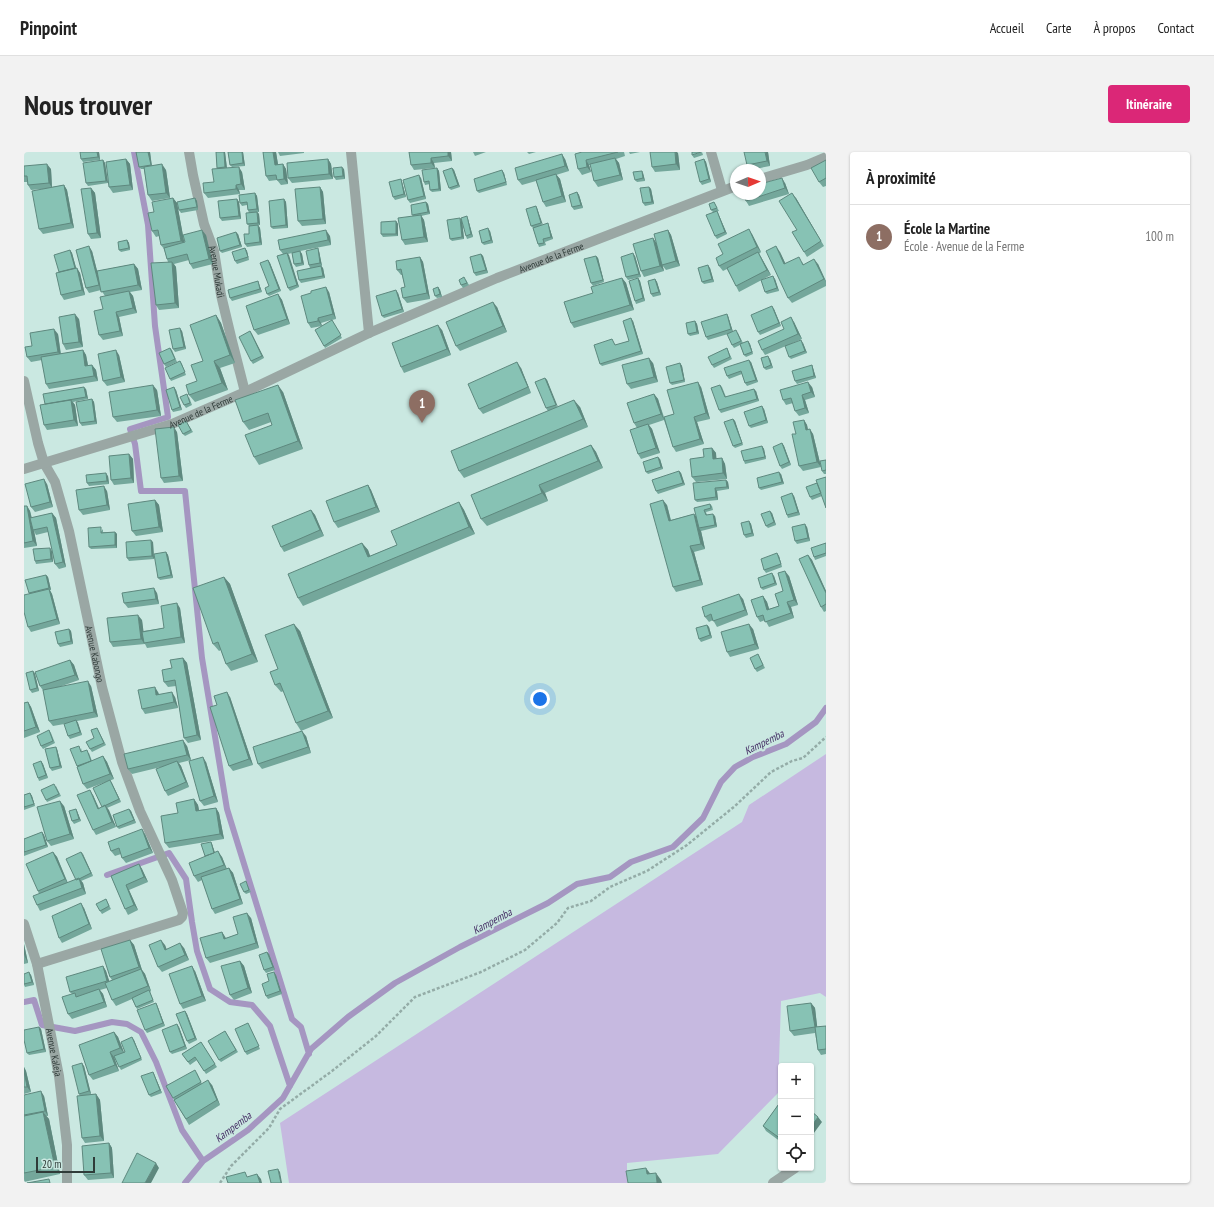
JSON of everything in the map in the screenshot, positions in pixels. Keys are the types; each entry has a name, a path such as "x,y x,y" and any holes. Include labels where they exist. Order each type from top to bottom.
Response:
{"street":[{"name":"Avenue Mukadi","path":"189,152 204,224 214,251 221,295 245,392"},
{"path":"351,152 369,333"},
{"path":"711,152 722,190"},
{"path":"766,177 826,157"},
{"name":"Avenue de la Ferme","path":"24,469 172,424 245,392 369,333 497,278 730,188"},
{"name":"Avenue Kabongo","path":"24,381 32,421 44,463 55,482 69,531 102,687 122,762 140,811 172,880 183,911 182,917 179,920 37,964"},
{"name":"Avenue Kaleja","path":"24,924 37,964 59,1076 67,1145 67,1183"},
{"path":"773,1183 791,1171"}],"path":[{"path":"220,1183 231,1166 269,1128 280,1109 332,1071 376,1036 414,997 481,972 525,950 557,923 568,908 591,901 610,887 646,871 688,845 735,806 771,772 792,761 803,758 826,737"}],"shaded area":[{"path":"826,754 826,997 820,993 781,1001 778,1093 718,1154 627,1163 627,1183 289,1183 280,1123 742,822 749,805"}],"building":[{"path":"80,152 97,152 98,157 81,159"},
{"path":"136,152 148,152 151,165 139,167"},
{"path":"216,152 224,152 225,167 217,168"},
{"path":"228,152 242,152 243,163 230,165"},
{"path":"263,152 273,152 275,165 283,164 284,179 277,180 276,175 266,176"},
{"path":"409,152 448,152 448,156 431,158 431,163 411,165"},
{"path":"582,152 618,152 586,160 587,167 578,169 575,154"},
{"path":"650,152 675,152 676,164 652,167"},
{"path":"692,152 701,152 692,155"},
{"path":"744,152 765,152 767,161 747,164"},
{"path":"562,154 565,166 518,180 515,168"},
{"path":"615,158 620,175 594,181 590,164"},
{"path":"126,159 130,185 109,187 106,162"},
{"path":"328,159 329,174 288,178 287,163"},
{"path":"704,159 709,179 700,182 695,162"},
{"path":"103,160 106,181 86,183 83,163"},
{"path":"826,160 826,178 819,182 811,168"},
{"path":"47,164 49,183 28,185 27,176 24,176 24,166"},
{"path":"162,164 166,193 148,195 144,167"},
{"path":"239,167 241,184 236,185 236,189 204,193 203,183 214,182 212,169"},
{"path":"342,167 343,176 334,177 333,168"},
{"path":"437,168 439,189 430,190 429,181 424,182 422,170"},
{"path":"452,168 458,185 449,188 443,171"},
{"path":"502,170 506,182 477,191 474,179"},
{"path":"642,171 643,178 635,180 633,172"},
{"path":"556,174 562,196 543,202 536,180"},
{"path":"419,175 424,196 408,200 403,180"},
{"path":"782,178 785,188 766,194 766,182"},
{"path":"401,179 404,194 393,197 389,182"},
{"path":"64,185 71,223 39,229 32,191"},
{"path":"320,187 323,219 298,221 295,189"},
{"path":"649,187 652,202 643,203 640,188"},
{"path":"91,188 97,233 88,234 81,189"},
{"path":"577,192 581,205 572,207 569,195"},
{"path":"255,193 257,209 248,210 247,202 240,203 239,195"},
{"path":"792,193 821,241 804,252 792,232 797,230 779,201"},
{"path":"173,198 181,241 161,245 158,230 152,231 148,213 154,212 152,202"},
{"path":"195,198 197,207 179,210 177,202"},
{"path":"237,199 239,216 220,218 218,201"},
{"path":"284,199 286,225 271,227 269,201"},
{"path":"426,202 428,212 412,215 411,205"},
{"path":"714,202 717,208 711,210 709,204"},
{"path":"536,206 541,223 531,226 526,209"},
{"path":"717,211 725,232 715,236 706,215"},
{"path":"257,212 258,223 247,224 246,213"},
{"path":"421,215 424,237 402,240 398,218"},
{"path":"467,216 471,234 466,236 461,218"},
{"path":"460,218 462,237 450,239 447,220"},
{"path":"396,221 396,234 381,234 381,222"},
{"path":"548,223 551,237 543,239 544,243 538,244 533,228"},
{"path":"258,225 260,242 245,244 244,234 249,234 249,226"},
{"path":"488,228 491,240 482,243 479,231"},
{"path":"749,229 757,247 719,266 716,258 723,254 718,244"},
{"path":"202,230 209,259 190,264 187,254 167,259 164,248 185,242 183,235"},
{"path":"326,230 328,240 280,250 278,240"},
{"path":"668,230 676,261 662,265 654,234"},
{"path":"236,232 240,245 220,251 217,238"},
{"path":"653,238 660,266 641,271 633,244"},
{"path":"127,240 129,248 119,250 118,242"},
{"path":"89,246 99,285 86,288 76,250"},
{"path":"776,246 784,264 799,257 803,265 814,259 824,279 788,298 766,251"},
{"path":"245,248 248,257 235,261 232,252"},
{"path":"318,248 320,263 309,265 306,251"},
{"path":"70,250 75,268 59,272 54,255"},
{"path":"300,251 302,263 294,264 292,253"},
{"path":"758,252 767,270 736,286 727,268"},
{"path":"287,253 297,285 288,288 277,256"},
{"path":"633,253 639,274 626,277 621,257"},
{"path":"481,254 486,270 474,273 470,257"},
{"path":"596,256 603,280 591,283 584,259"},
{"path":"420,257 427,293 403,298 401,288 405,287 401,269 397,270 396,261"},
{"path":"268,260 279,289 267,294 265,288 269,286 260,263"},
{"path":"172,262 175,303 156,305 151,263"},
{"path":"134,264 138,285 101,292 97,271"},
{"path":"708,265 712,279 702,282 698,268"},
{"path":"321,266 323,276 299,280 297,271"},
{"path":"77,268 82,290 61,295 56,273"},
{"path":"773,276 777,288 765,292 761,280"},
{"path":"464,277 467,283 461,285 459,280"},
{"path":"622,278 630,305 571,323 564,302 593,293 591,287"},
{"path":"638,278 643,298 635,301 629,281"},
{"path":"655,279 659,292 651,294 648,281"},
{"path":"258,281 260,289 230,298 228,290"},
{"path":"326,287 333,314 318,318 318,321 308,323 301,296 311,293 311,291"},
{"path":"438,287 440,294 435,296 433,289"},
{"path":"396,290 402,309 382,316 376,296"},
{"path":"129,291 133,308 116,312 120,331 99,335 94,311 103,309 100,297"},
{"path":"278,294 287,319 254,330 246,306"},
{"path":"493,302 503,326 456,346 446,322"},
{"path":"772,306 779,323 758,332 751,315"},
{"path":"75,314 79,342 63,344 59,317"},
{"path":"727,314 731,329 706,337 701,322"},
{"path":"216,315 230,355 214,361 222,383 189,395 186,385 197,381 191,365 203,361 190,325"},
{"path":"791,317 798,334 762,350 758,341 784,329 781,322"},
{"path":"631,318 641,351 600,364 594,345 612,339 615,345 629,341 623,321"},
{"path":"332,320 341,335 324,346 315,330"},
{"path":"695,321 697,332 688,334 686,323"},
{"path":"438,325 447,349 401,367 392,343"},
{"path":"180,328 184,347 173,349 169,330"},
{"path":"54,329 58,352 27,357 25,347 32,346 30,333"},
{"path":"736,330 741,341 732,345 727,334"},
{"path":"250,331 262,356 251,361 239,337"},
{"path":"801,340 805,351 789,357 785,346"},
{"path":"748,341 752,352 744,355 740,344"},
{"path":"170,348 175,359 164,364 159,353"},
{"path":"727,348 730,357 712,365 708,357"},
{"path":"83,350 85,366 92,365 94,376 46,384 41,357"},
{"path":"116,350 121,377 103,381 98,354"},
{"path":"768,356 771,365 764,368 761,358"},
{"path":"649,358 654,377 627,384 622,365"},
{"path":"749,360 756,380 745,383 741,371 727,376 724,368"},
{"path":"180,361 185,372 170,379 165,368"},
{"path":"517,362 528,387 479,409 468,384"},
{"path":"680,363 684,380 670,383 666,367"},
{"path":"812,365 814,376 795,381 792,371"},
{"path":"545,378 556,405 546,408 535,382"},
{"path":"698,382 706,413 694,417 700,439 673,447 664,417 674,414 667,390"},
{"path":"808,382 811,392 802,395 805,408 795,411 791,398 783,400 780,390"},
{"path":"153,385 157,410 113,417 109,392"},
{"path":"278,385 298,441 254,457 245,435 272,425 268,413 243,422 235,400"},
{"path":"720,385 725,397 754,389 757,399 719,410 711,388"},
{"path":"84,387 86,397 45,404 43,394"},
{"path":"174,387 180,407 172,410 166,390"},
{"path":"187,394 190,403 184,405 180,397"},
{"path":"654,394 661,414 634,423 627,403"},
{"path":"92,399 95,421 80,423 76,402"},
{"path":"71,400 74,420 44,425 40,405"},
{"path":"574,400 583,419 459,471 451,451"},
{"path":"762,406 766,420 749,426 744,412"},
{"path":"733,419 742,443 733,446 724,422"},
{"path":"804,420 806,430 810,429 817,462 799,466 792,434 796,434 793,422"},
{"path":"186,421 191,430 183,434 178,425"},
{"path":"648,424 656,448 638,454 630,430"},
{"path":"174,427 179,476 161,478 155,429"},
{"path":"782,443 789,462 780,466 773,447"},
{"path":"591,445 598,461 539,485 542,493 481,519 471,495"},
{"path":"762,446 765,457 744,461 741,451"},
{"path":"712,448 713,459 722,458 723,473 692,477 690,459 704,457 703,449"},
{"path":"129,454 131,478 111,480 109,456"},
{"path":"658,457 661,467 646,472 643,462"},
{"path":"826,460 826,470 822,471 820,461"},
{"path":"679,471 683,483 656,491 652,480"},
{"path":"779,472 782,482 759,488 757,478"},
{"path":"106,473 107,481 87,483 86,475"},
{"path":"826,477 826,508 816,480"},
{"path":"44,479 50,502 31,507 25,484"},
{"path":"726,480 727,487 715,488 716,497 695,500 693,483"},
{"path":"817,483 821,493 810,497 806,487"},
{"path":"368,485 376,507 334,522 326,501"},
{"path":"104,486 107,505 79,510 76,490"},
{"path":"792,493 798,512 787,515 781,497"},
{"path":"155,500 159,527 132,531 128,504"},
{"path":"663,500 669,521 694,514 701,544 690,546 700,580 673,587 650,504"},
{"path":"459,502 469,527 298,598 288,574 362,543 368,557 397,545 391,531"},
{"path":"710,504 711,508 704,510 706,515 713,514 715,525 699,528 694,508"},
{"path":"24,506 27,506 33,541 24,543"},
{"path":"311,510 320,530 281,547 272,526"},
{"path":"770,511 774,522 766,526 761,514"},
{"path":"52,513 63,562 55,564 47,527 33,530 30,518"},
{"path":"749,521 752,533 744,535 741,523"},
{"path":"805,524 808,538 795,541 792,527"},
{"path":"101,527 101,533 115,532 115,545 89,547 88,528"},
{"path":"151,540 152,556 127,558 126,542"},
{"path":"826,543 826,553 814,557 811,548"},
{"path":"50,548 51,559 35,561 33,549"},
{"path":"166,552 171,575 158,578 154,554"},
{"path":"777,553 781,564 764,570 761,559"},
{"path":"808,555 826,593 826,604 821,607 799,559"},
{"path":"785,571 794,600 787,602 791,613 765,622 763,615 757,617 751,600 763,596 767,610 779,606 775,594 783,591 778,573"},
{"path":"772,573 775,583 761,588 758,578"},
{"path":"46,575 49,588 29,593 25,580"},
{"path":"224,577 252,654 226,664 218,642 213,644 193,588"},
{"path":"154,588 156,599 124,603 122,593"},
{"path":"49,589 57,619 28,627 24,612 24,595"},
{"path":"739,594 745,610 713,621 711,614 705,617 702,607"},
{"path":"177,603 181,637 144,643 142,632 164,628 161,606"},
{"path":"138,615 141,639 110,642 107,618"},
{"path":"294,624 328,711 296,723 280,683 275,685 270,672 278,669 265,635"},
{"path":"749,624 755,644 727,652 721,632"},
{"path":"707,625 710,635 699,639 696,628"},
{"path":"69,629 71,641 58,644 55,632"},
{"path":"758,654 763,665 755,669 750,658"},
{"path":"183,658 197,735 184,738 175,680 164,682 162,670 172,668 170,660"},
{"path":"70,660 75,675 40,686 35,672"},
{"path":"33,671 37,688 30,690 26,673"},
{"path":"88,681 94,712 49,721 43,690"},
{"path":"155,687 156,695 172,692 174,702 142,709 138,690"},
{"path":"227,692 249,759 229,766 210,707 217,705 214,696"},
{"path":"28,702 36,727 24,731 24,703"},
{"path":"76,720 80,732 68,736 64,724"},
{"path":"97,728 104,743 90,749 86,742 94,738 91,730"},
{"path":"49,730 53,741 41,746 37,736"},
{"path":"302,731 308,747 258,764 253,747"},
{"path":"183,740 187,755 128,769 124,754"},
{"path":"79,746 81,752 87,750 91,761 77,766 70,749"},
{"path":"56,747 60,766 50,768 45,749"},
{"path":"103,756 110,774 83,784 77,767"},
{"path":"203,757 214,796 200,801 189,761"},
{"path":"41,761 46,775 38,778 33,764"},
{"path":"177,761 186,782 165,791 156,769"},
{"path":"110,780 119,799 102,807 93,788"},
{"path":"54,784 59,794 46,800 41,790"},
{"path":"90,790 98,809 105,805 112,822 93,830 77,795"},
{"path":"30,793 34,804 24,807 24,795"},
{"path":"194,799 196,811 216,808 220,834 165,843 161,816 178,813 176,803"},
{"path":"60,801 70,834 47,841 37,807"},
{"path":"76,809 79,819 72,821 69,811"},
{"path":"129,809 134,820 117,827 113,815"},
{"path":"142,829 149,848 122,858 119,848 111,851 108,842"},
{"path":"42,832 46,845 24,852 24,839"},
{"path":"211,842 214,853 205,856 201,844"},
{"path":"218,851 224,865 194,876 189,863"},
{"path":"53,852 65,879 38,891 26,864"},
{"path":"81,852 91,873 76,880 66,859"},
{"path":"139,864 144,877 126,885 134,905 125,909 111,876"},
{"path":"229,868 240,899 212,909 201,877"},
{"path":"79,878 82,888 37,905 33,896"},
{"path":"246,881 249,890 244,892 240,884"},
{"path":"106,899 109,906 100,911 96,904"},
{"path":"81,903 89,924 59,938 52,916"},
{"path":"247,913 256,943 206,958 200,938 222,932 224,939 238,934 233,917"},
{"path":"130,940 139,967 110,977 101,949"},
{"path":"161,940 165,950 180,943 185,955 158,967 149,945"},
{"path":"267,952 273,967 264,970 259,955"},
{"path":"240,961 248,988 230,995 221,966"},
{"path":"103,966 107,981 70,992 66,977"},
{"path":"192,966 202,996 180,1004 169,974"},
{"path":"141,969 148,986 112,1000 105,983"},
{"path":"29,972 32,982 24,984 24,974"},
{"path":"274,972 280,991 266,996 262,984 269,981 267,974"},
{"path":"99,989 104,1002 68,1014 62,997 75,993 76,997"},
{"path":"149,990 153,1000 136,1007 132,998"},
{"path":"156,1003 163,1023 145,1030 137,1010"},
{"path":"811,1003 815,1027 790,1031 787,1006"},
{"path":"185,1011 195,1038 187,1041 176,1014"},
{"path":"248,1023 259,1046 245,1052 235,1029"},
{"path":"177,1024 185,1046 170,1052 162,1030"},
{"path":"826,1026 826,1049 818,1050 815,1027"},
{"path":"39,1027 44,1049 27,1053 24,1040 24,1030"},
{"path":"225,1031 236,1050 219,1060 208,1041"},
{"path":"114,1032 120,1048 110,1052 115,1065 89,1075 79,1045"},
{"path":"132,1037 141,1058 119,1067 114,1056 125,1052 121,1042"},
{"path":"201,1042 215,1064 204,1071 195,1057 188,1062 182,1054"},
{"path":"82,1063 89,1091 79,1094 72,1066"},
{"path":"195,1070 201,1082 173,1098 166,1086"},
{"path":"24,1071 27,1087 24,1087"},
{"path":"153,1072 160,1090 149,1095 141,1076"},
{"path":"208,1080 217,1100 186,1119 174,1100"},
{"path":"41,1091 45,1111 24,1115 24,1095"},
{"path":"96,1094 100,1136 82,1138 77,1096"},
{"path":"778,1105 778,1137 763,1126"},
{"path":"43,1112 55,1167 24,1173 24,1116"},
{"path":"814,1114 818,1117 814,1123"},
{"path":"109,1143 111,1173 84,1175 82,1146"},
{"path":"137,1153 156,1163 145,1183 122,1183"},
{"path":"646,1168 647,1174 656,1173 657,1183 628,1183 626,1171"},
{"path":"278,1169 281,1183 271,1183 268,1171"},
{"path":"245,1172 247,1177 257,1174 260,1183 228,1183 226,1177"},
{"path":"49,1179 50,1183 27,1183"}],"waterway":[{"path":"134,152 148,225 155,326 168,417 130,429 135,444 141,491 185,491 202,658 227,809 292,1019 301,1027 309,1054"},
{"name":"Kampemba","path":"185,1183 203,1161 248,1130 283,1098 311,1049 348,1017 395,983 460,947 548,903 577,884 610,877 631,862 673,847 703,818 721,782 735,767 753,757 786,744 816,722 826,708"},
{"path":"107,875 169,853 186,879 197,951 210,989 230,1002 252,1005 270,1026 290,1086"},
{"path":"24,1002 34,1000 42,1025 75,1031 112,1022 127,1024 141,1032 156,1062 182,1130 203,1161"}],"place":[{"name":"École la Martine","path":"422,423"}]}
